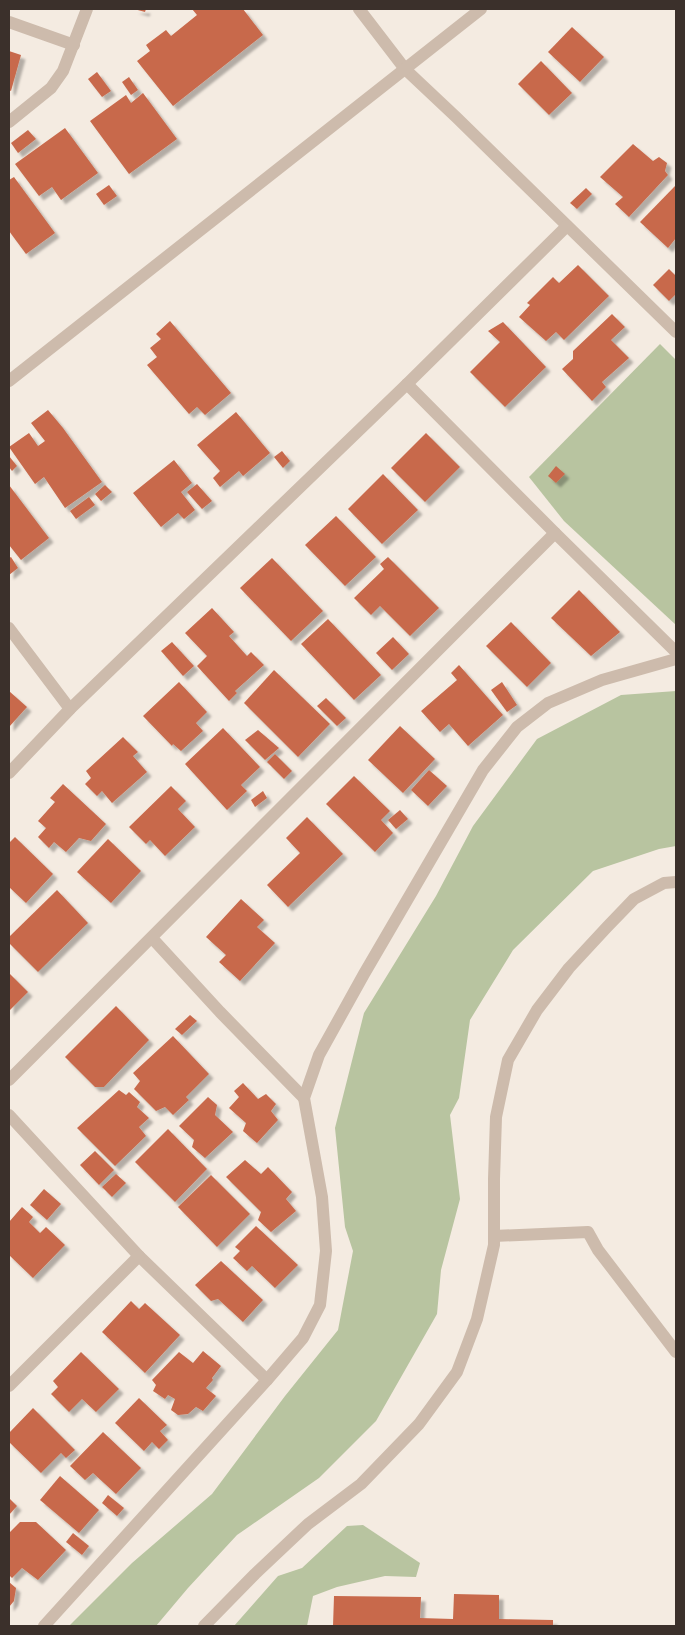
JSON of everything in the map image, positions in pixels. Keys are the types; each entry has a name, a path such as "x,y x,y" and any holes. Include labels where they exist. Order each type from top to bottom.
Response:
{"street":[{"path":"9,122 51,88 63,71 86,9"},
{"path":"359,9 405,69 456,116 676,332"},
{"path":"9,381 481,9"},
{"path":"9,22 74,45"},
{"path":"9,773 70,709 407,384 567,226"},
{"path":"407,384 676,652"},
{"path":"9,1080 555,533"},
{"path":"9,628 70,709"},
{"path":"44,1626 268,1380 303,1338 320,1305 326,1251 322,1197 304,1098 320,1056 422,872 483,770 517,727 548,703 602,680 676,659"},
{"path":"204,1626 308,1524 361,1484 425,1416 457,1372 477,1319 494,1246 496,1117 508,1060 537,1010 569,968 607,927 634,899 664,883 676,882"},
{"path":"152,938 220,1012 304,1098"},
{"path":"9,1116 139,1256 268,1380"},
{"path":"494,1236 588,1232 598,1250 676,1352"},
{"path":"9,1386 139,1256"}],"green space":[{"path":"660,344 676,360 676,625 564,521 529,477"},
{"path":"676,691 676,846 659,849 593,871 513,950 470,1020 459,1098 450,1115 460,1199 441,1270 437,1314 376,1421 319,1478 237,1535 156,1626 69,1626 132,1563 212,1494 285,1396 338,1330 353,1251 345,1227 335,1128 364,1013 436,896 473,826 537,739 621,695"},
{"path":"363,1525 420,1563 416,1577 385,1576 337,1587 313,1596 307,1626 234,1626 278,1576 302,1568 347,1526"}],"building":[{"path":"134,9 146,9 145,12"},
{"path":"192,9 243,9 263,35 173,106 137,61 150,51 146,45 166,30 171,36 197,15"},
{"path":"572,27 604,57 580,82 548,52"},
{"path":"9,51 21,55 11,91 9,90"},
{"path":"541,61 572,93 549,115 518,84"},
{"path":"97,72 111,91 102,97 88,79"},
{"path":"129,77 138,90 131,95 122,82"},
{"path":"143,93 177,139 129,174 90,121 126,95 131,103"},
{"path":"65,128 98,173 61,200 52,187 39,196 15,164"},
{"path":"28,130 36,139 18,153 11,143"},
{"path":"633,144 653,161 659,157 667,163 665,171 668,175 629,217 615,204 623,197 600,177"},
{"path":"14,177 55,233 26,254 9,231 9,180"},
{"path":"109,185 117,196 104,205 96,194"},
{"path":"676,185 676,238 668,248 640,222"},
{"path":"586,188 592,194 577,209 570,203"},
{"path":"578,265 609,296 564,340 556,332 546,341 519,317 530,305 527,303 553,277 559,283"},
{"path":"669,269 676,276 676,294 669,301 653,285"},
{"path":"612,314 625,327 611,340 629,358 602,382 606,387 592,401 562,369 573,359 573,351"},
{"path":"170,321 231,393 205,415 197,407 189,414 147,365 157,357 150,348 161,339 156,334"},
{"path":"503,322 546,367 505,407 470,372 500,342 488,331"},
{"path":"48,410 102,482 65,508 44,477 35,484 9,447 29,433 38,446 45,441 31,423"},
{"path":"236,412 270,453 243,476 239,471 220,487 213,478 220,471 197,445"},
{"path":"426,433 460,467 425,502 391,468"},
{"path":"282,451 290,461 283,468 274,457"},
{"path":"9,456 17,466 12,471 9,467"},
{"path":"174,460 192,483 181,492 195,510 184,519 178,513 161,527 133,493"},
{"path":"556,466 565,474 556,483 548,476"},
{"path":"383,474 418,510 382,544 348,509"},
{"path":"197,484 212,501 202,509 187,492"},
{"path":"9,485 49,538 21,560 9,545"},
{"path":"105,485 112,492 101,501 95,494"},
{"path":"89,497 95,505 76,519 70,511"},
{"path":"336,516 376,557 345,586 305,545"},
{"path":"11,557 18,568 9,575 9,558"},
{"path":"388,557 439,608 410,636 380,606 371,615 354,598 384,569 380,564"},
{"path":"272,558 323,611 291,641 240,588"},
{"path":"579,590 620,632 591,656 551,618"},
{"path":"212,608 234,632 229,636 247,656 251,652 264,665 235,691 237,693 229,701 197,666 207,656 185,633"},
{"path":"328,619 381,675 354,700 301,644"},
{"path":"511,622 551,663 527,687 486,646"},
{"path":"393,637 409,654 392,670 376,653"},
{"path":"172,642 194,666 183,676 161,651"},
{"path":"459,665 503,715 468,746 449,724 440,732 421,711 457,680 451,673"},
{"path":"274,670 330,724 298,757 244,703"},
{"path":"179,682 207,712 196,723 203,731 181,751 173,744 172,746 143,716"},
{"path":"502,682 517,705 507,712 491,690"},
{"path":"9,691 27,707 9,727"},
{"path":"326,698 346,718 337,726 317,706"},
{"path":"400,726 435,759 403,793 368,760"},
{"path":"223,728 260,767 241,785 247,791 227,810 185,764"},
{"path":"258,730 279,748 265,760 245,740"},
{"path":"123,737 138,752 133,756 147,772 112,803 102,791 97,796 85,784 91,778 86,771"},
{"path":"275,754 292,771 284,779 267,762"},
{"path":"429,770 447,786 428,806 411,790"},
{"path":"354,776 390,811 381,820 393,833 375,852 326,804"},
{"path":"63,784 106,824 91,841 79,838 66,852 54,842 49,848 38,837 46,828 38,821 55,802 50,798"},
{"path":"171,786 186,801 178,809 195,827 165,856 150,840 146,844 129,827"},
{"path":"263,791 267,798 255,807 251,800"},
{"path":"400,810 408,819 396,829 388,820"},
{"path":"307,817 343,854 288,907 267,885 300,853 286,838"},
{"path":"15,837 53,874 26,903 9,887 9,843"},
{"path":"108,839 141,871 111,903 77,872"},
{"path":"57,890 88,923 38,972 9,943 9,937"},
{"path":"241,899 264,920 257,927 275,943 240,981 219,962 226,955 206,937"},
{"path":"9,973 28,992 9,1011"},
{"path":"116,1006 149,1040 104,1087 95,1087 65,1057"},
{"path":"190,1015 197,1021 182,1035 175,1029"},
{"path":"173,1036 209,1074 186,1097 189,1100 173,1115 165,1107 156,1111 134,1089 140,1081 133,1073"},
{"path":"243,1083 258,1099 266,1094 276,1104 271,1111 278,1120 257,1143 243,1131 246,1123 229,1108 239,1097 234,1091"},
{"path":"119,1090 126,1095 129,1092 140,1102 137,1107 149,1118 139,1127 146,1136 115,1166 77,1128"},
{"path":"208,1097 217,1105 215,1115 233,1132 205,1158 192,1147 194,1140 179,1126"},
{"path":"168,1129 207,1169 175,1202 135,1162"},
{"path":"95,1151 114,1170 99,1185 80,1165"},
{"path":"245,1160 261,1174 268,1167 292,1192 286,1199 296,1211 271,1232 258,1220 261,1212 226,1177"},
{"path":"116,1174 126,1183 112,1197 102,1187"},
{"path":"211,1175 250,1214 217,1247 178,1207"},
{"path":"44,1189 61,1204 47,1220 30,1205"},
{"path":"22,1207 33,1217 29,1222 40,1233 46,1227 65,1245 33,1278 9,1255 9,1222"},
{"path":"256,1226 298,1265 275,1288 252,1266 247,1271 233,1258 240,1251 235,1247"},
{"path":"221,1261 263,1300 243,1322 218,1299 211,1301 195,1285"},
{"path":"131,1301 139,1309 145,1303 180,1335 145,1373 102,1332"},
{"path":"203,1351 221,1366 206,1388 216,1396 203,1411 196,1407 188,1414 178,1415 171,1410 175,1399 168,1395 165,1399 153,1391 156,1385 152,1380 179,1352 193,1363"},
{"path":"81,1352 119,1389 96,1412 82,1399 69,1412 51,1394 58,1387 53,1381"},
{"path":"139,1398 167,1425 160,1431 168,1440 159,1449 152,1442 144,1451 115,1423"},
{"path":"33,1408 75,1450 66,1458 61,1453 41,1473 9,1442 9,1433"},
{"path":"103,1432 141,1468 116,1494 93,1473 85,1480 70,1466"},
{"path":"60,1476 99,1510 79,1533 40,1500"},
{"path":"108,1495 124,1508 117,1516 102,1503"},
{"path":"9,1498 17,1506 9,1515"},
{"path":"20,1522 36,1522 66,1550 38,1580 22,1568 12,1578 9,1575 9,1533"},
{"path":"73,1533 89,1546 82,1555 66,1542"},
{"path":"9,1582 16,1588 14,1601 9,1607"},
{"path":"454,1594 499,1595 499,1619 553,1620 553,1626 333,1626 334,1596 421,1597 420,1618 453,1619"}]}
